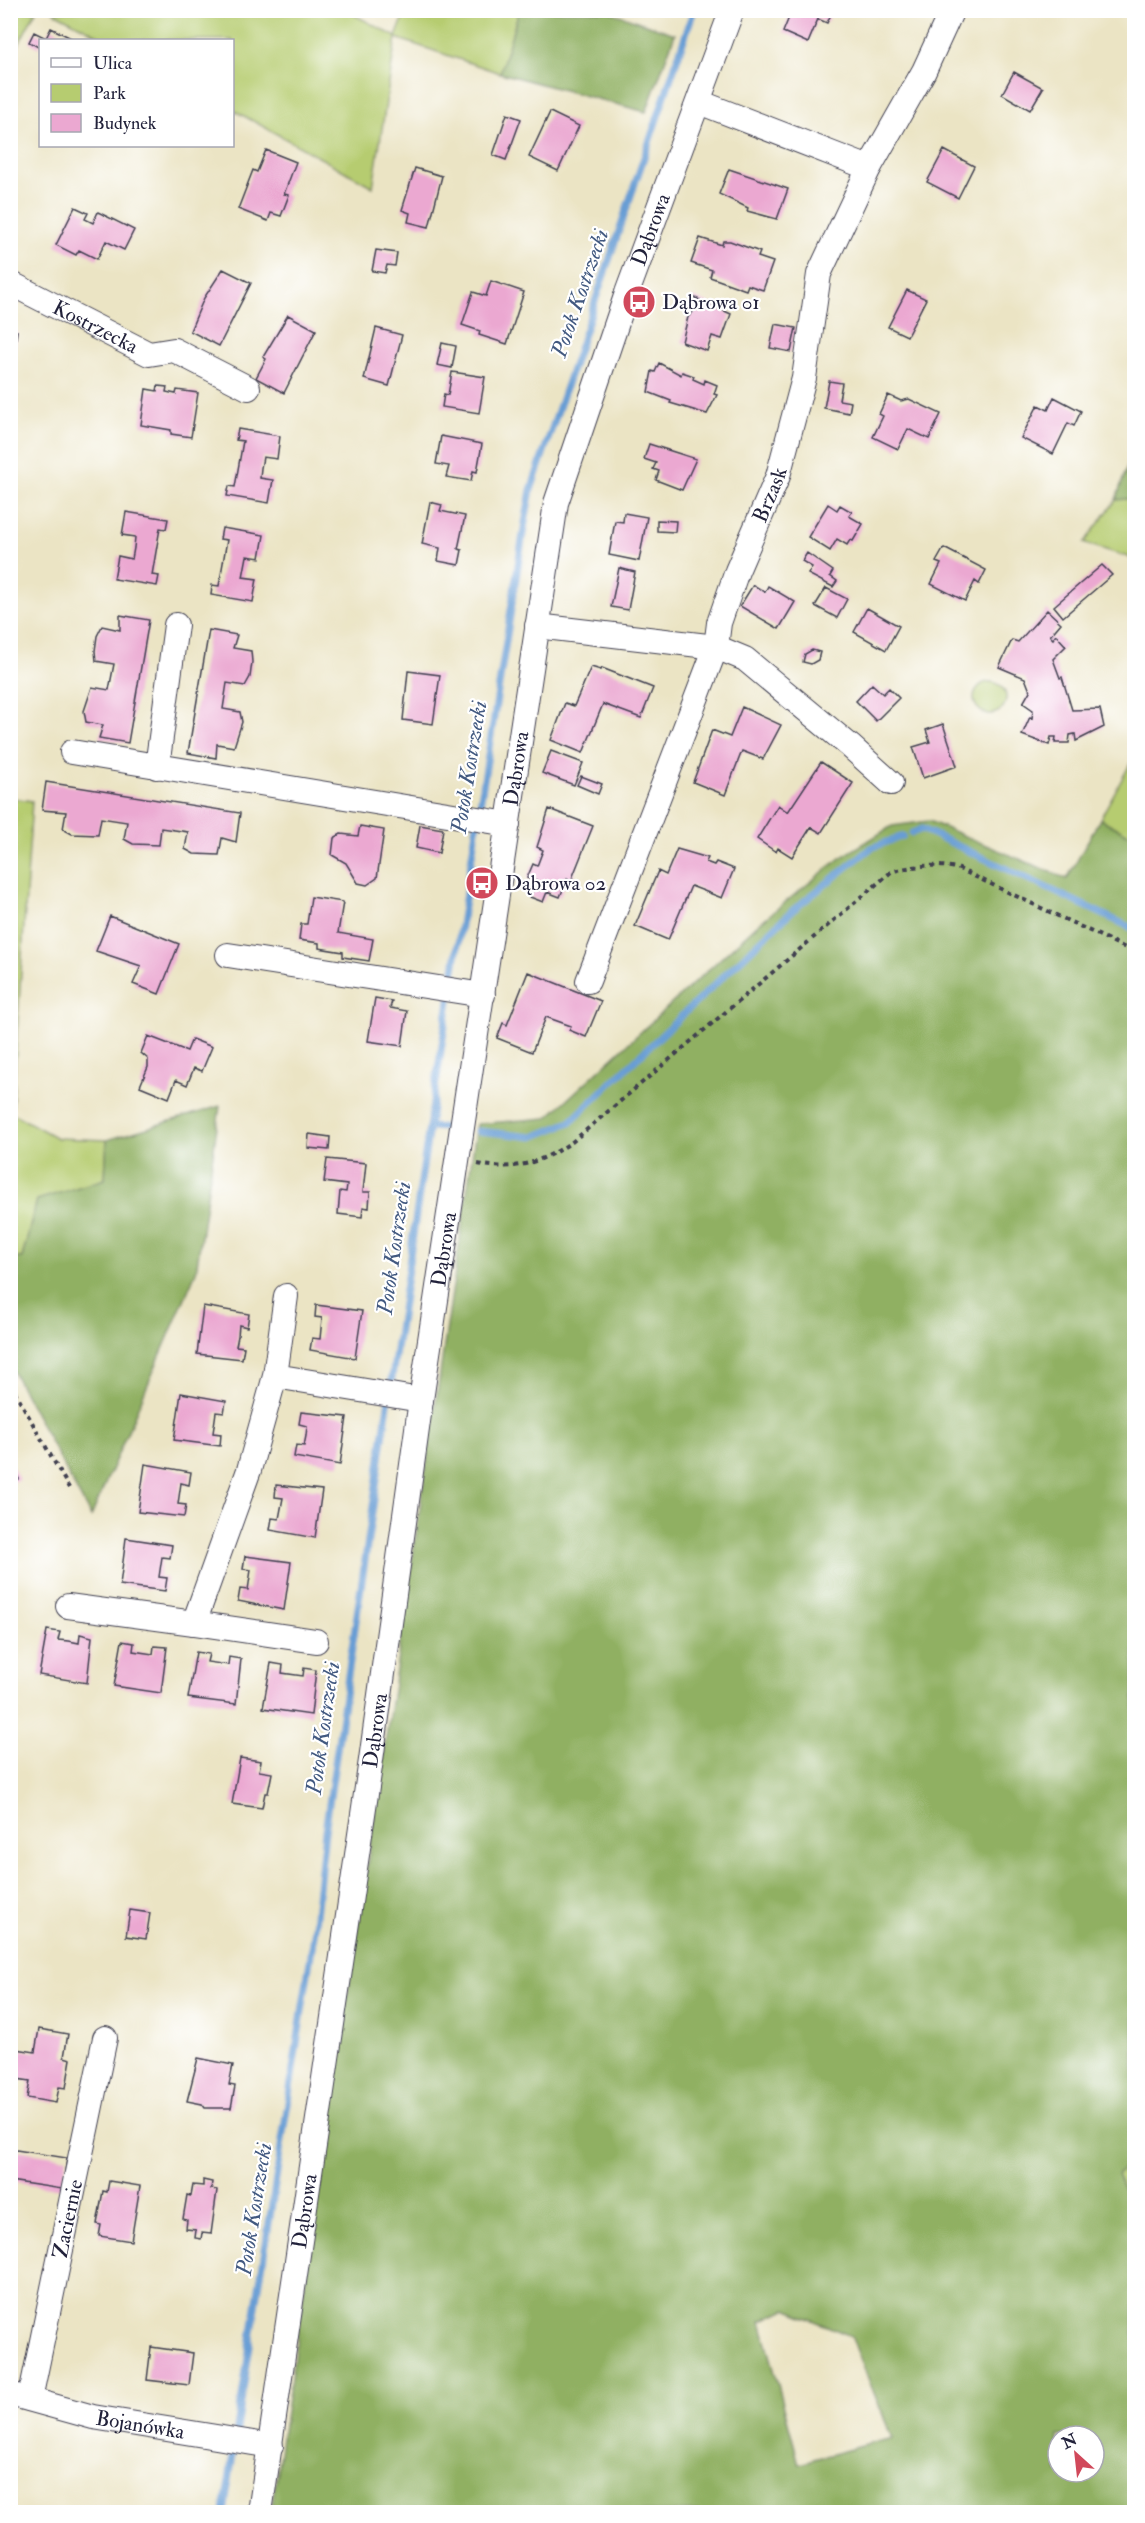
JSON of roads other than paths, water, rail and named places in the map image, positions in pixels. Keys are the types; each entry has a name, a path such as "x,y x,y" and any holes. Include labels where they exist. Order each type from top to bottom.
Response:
{"street":[{"name":"Dąbrowa","path":"260,2512 261,2444 414,1398 458,1160 462,991 488,821 537,626 556,503 627,293 732,10"},
{"name":"Brzask","path":"588,981 716,648 723,612 778,476 804,378 819,274 869,168 924,71 952,10"},
{"path":"699,102 869,168"},
{"name":"Kostrzecka","path":"10,283 149,354 174,350 248,388"},
{"path":"157,766 176,625"},
{"path":"537,626 716,648 744,659 850,746 891,783"},
{"path":"72,752 488,821"},
{"path":"228,955 462,991"},
{"path":"194,1623 249,1470 275,1376 286,1296"},
{"path":"275,1376 414,1398"},
{"path":"68,1606 316,1641"},
{"name":"Zaciernie","path":"20,2396 105,2038"},
{"name":"Bojanówka","path":"20,2396 93,2416 261,2444"}],"waterway":[{"name":"Potok Kostrzecki","path":"224,2512 314,1935 325,1831 429,1127 531,490 694,10"},
{"path":"912,833 922,829 1134,929"},
{"path":"478,1131 533,1137 570,1122 793,910 871,848 903,836"},
{"path":"429,1127 447,1128"}],"place":[{"name":"Dąbrowa 01","path":"639,302"},
{"name":"Dąbrowa 02","path":"482,883"}]}
